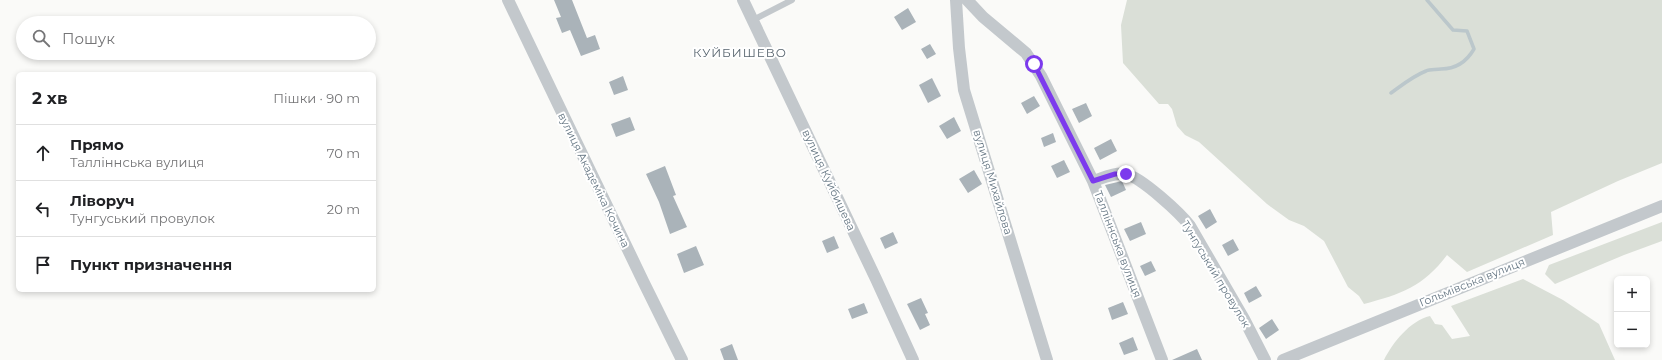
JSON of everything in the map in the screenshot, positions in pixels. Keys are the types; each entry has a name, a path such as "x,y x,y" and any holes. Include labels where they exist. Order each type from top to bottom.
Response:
{"street":[{"name":"вулиця Академіка Кочина","path":"508,0 682,360"},
{"name":"вулиця Куйбишева","path":"743,0 870,265 913,360"},
{"name":"вулиця Михайлова","path":"956,0 958,48 964,90 1047,360"},
{"name":"Талліннська вулиця","path":"967,0 983,17 1026,53 1034,64 1093,181 1162,360"},
{"name":"Тунгуський провулок","path":"1093,181 1115,174 1126,174 1140,181 1182,216 1190,226 1244,319 1265,360"},
{"name":"Гольмівська вулиця","path":"1283,360 1662,206"}],"lane":[{"path":"753,20 792,0"}],"shaded area":[{"path":"1127,0 1662,0 1662,163 1618,181 1551,212 1553,235 1467,272 1447,255 1429,275 1410,288 1389,297 1364,304 1359,296 1348,287 1324,241 1304,226 1289,220 1267,204 1199,142 1185,135 1177,126 1172,109 1168,104 1159,104 1123,63 1121,25"},
{"path":"1662,222 1662,241 1555,284 1545,274 1549,265"},
{"path":"1523,279 1563,300 1599,324 1615,360 1384,360 1397,339 1409,327 1430,316 1435,324 1442,325 1452,339 1470,336 1451,306"}],"building":[{"path":"554,0 572,0 587,38 595,35 600,49 581,56 570,30 562,33 556,18 561,17"},
{"path":"908,8 916,22 902,30 894,17"},
{"path":"930,44 936,54 927,59 921,49"},
{"path":"623,76 628,90 614,95 609,82"},
{"path":"932,78 941,96 928,103 919,85"},
{"path":"1034,96 1040,106 1027,114 1021,103"},
{"path":"1086,103 1092,116 1079,123 1072,109"},
{"path":"630,117 635,130 616,137 611,124"},
{"path":"954,117 961,131 947,139 939,126"},
{"path":"1053,133 1056,142 1044,147 1041,138"},
{"path":"1111,139 1117,151 1100,160 1094,148"},
{"path":"1064,160 1070,172 1057,178 1051,166"},
{"path":"665,166 676,195 673,196 687,227 670,234 659,202 646,174"},
{"path":"974,170 982,184 968,193 959,179"},
{"path":"1122,181 1126,190 1111,197 1105,185"},
{"path":"1210,209 1217,222 1206,229 1198,216"},
{"path":"1141,222 1146,234 1130,241 1124,229"},
{"path":"893,232 898,243 885,249 880,238"},
{"path":"834,236 839,248 827,253 822,241"},
{"path":"1233,239 1239,250 1228,256 1222,245"},
{"path":"696,246 704,265 684,273 677,254"},
{"path":"1151,261 1156,271 1145,276 1140,266"},
{"path":"1256,286 1262,296 1249,303 1244,293"},
{"path":"921,298 928,313 925,314 930,325 920,330 907,304"},
{"path":"1123,302 1128,314 1112,320 1108,308"},
{"path":"864,303 868,313 852,319 848,309"},
{"path":"1272,319 1279,330 1266,339 1259,328"},
{"path":"1133,337 1138,350 1124,355 1119,343"},
{"path":"732,344 738,360 724,360 720,349"},
{"path":"1197,349 1202,360 1172,360"}],"waterway":[{"path":"1391,93 1421,73 1431,70 1452,68 1460,64 1474,49 1467,31 1453,30 1427,0"}],"district":[{"name":"КУЙБИШЕВО","path":"740,52"}],"route":[{"path":"1034,64 1093,181 1115,174 1126,174"}]}
